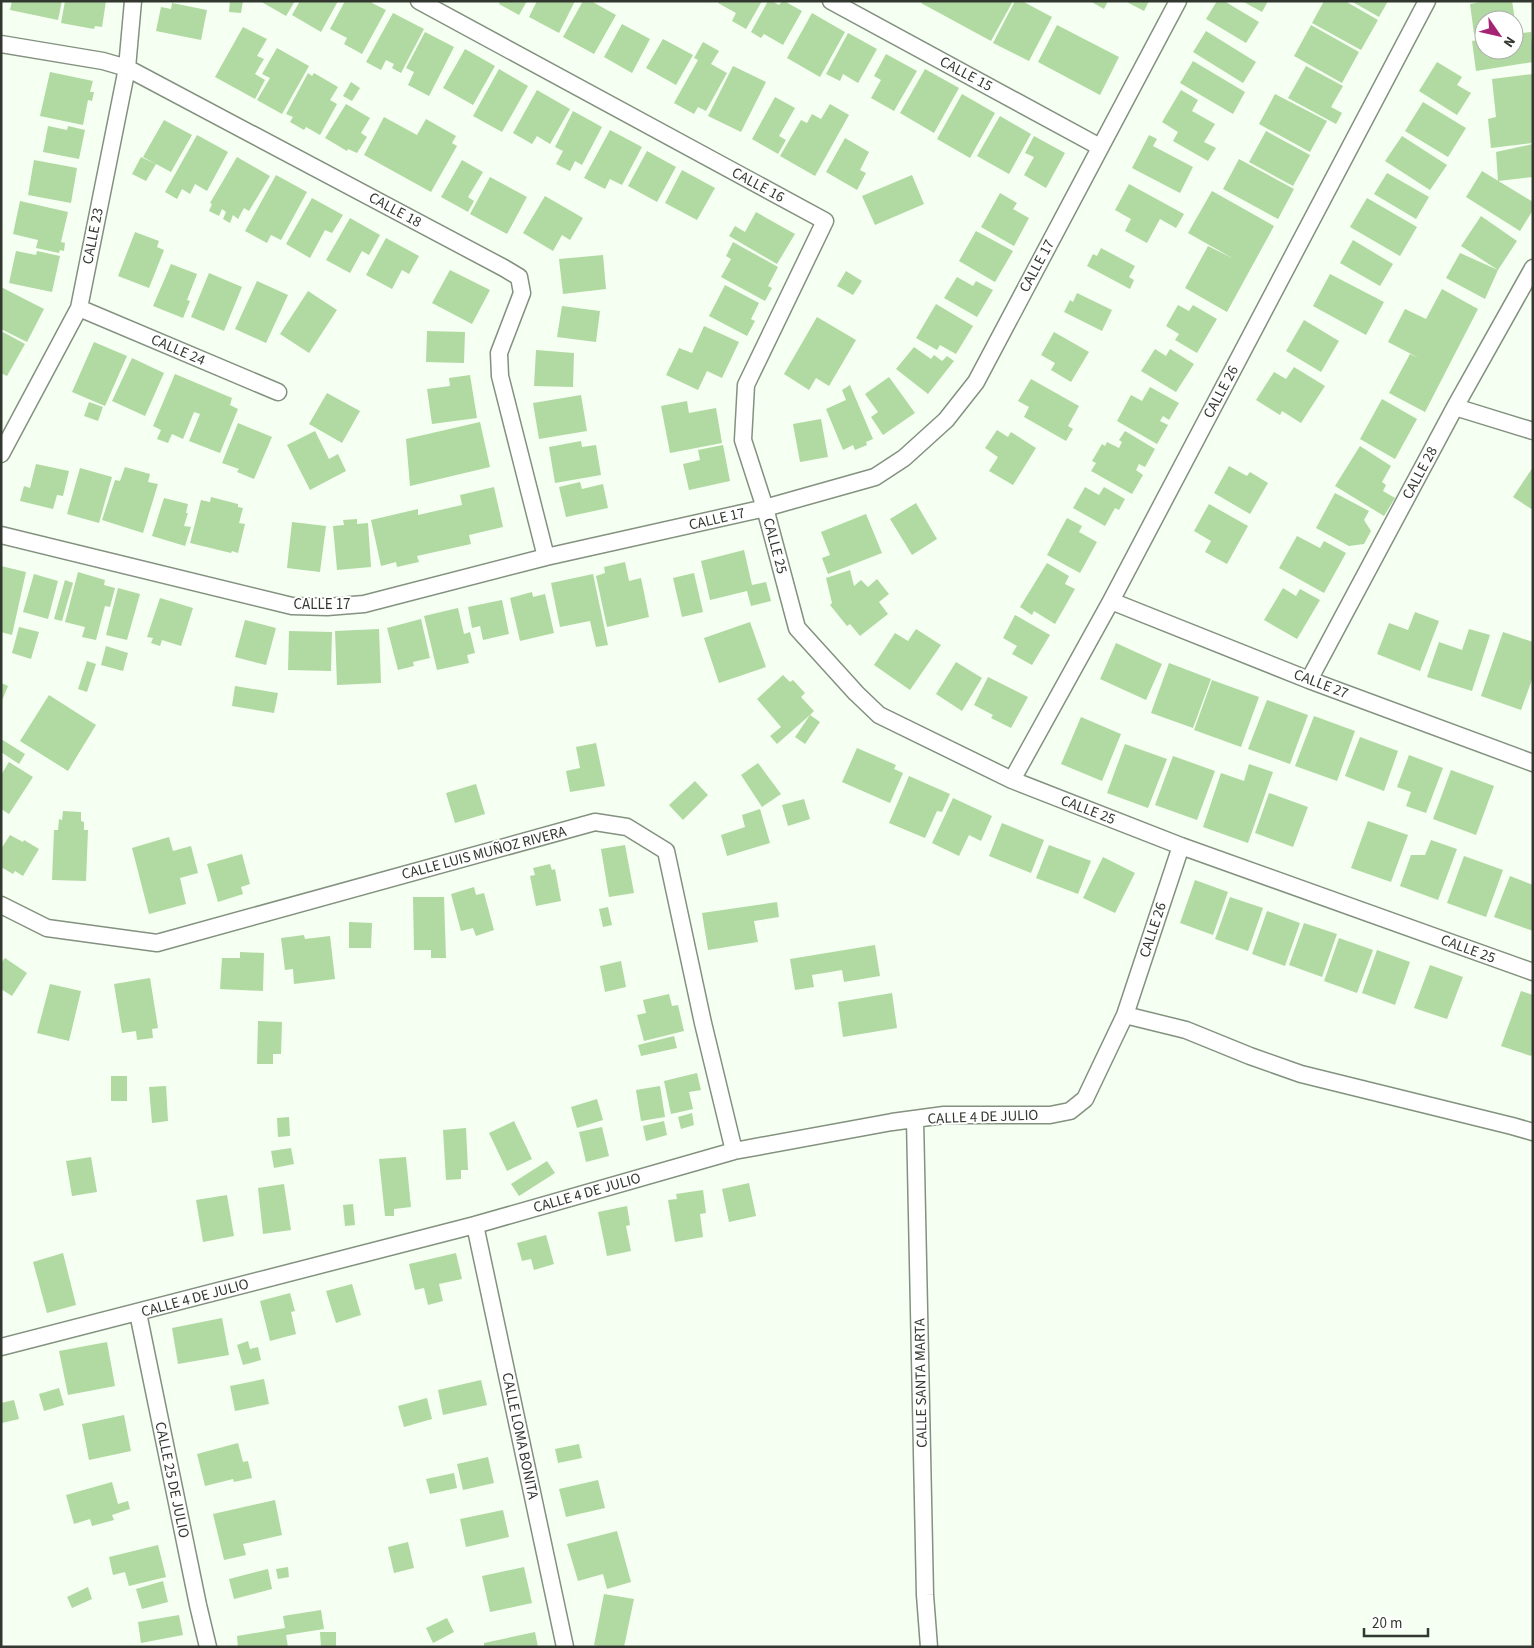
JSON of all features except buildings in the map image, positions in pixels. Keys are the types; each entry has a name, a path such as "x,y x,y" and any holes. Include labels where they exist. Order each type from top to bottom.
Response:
{"street":[{"name":"CALLE 23","path":"1,454 79,308 127,68 133,1"},
{"name":"CALLE 16","path":"419,1 825,221 746,385 742,440 765,508"},
{"name":"CALLE 15","path":"831,1 1100,147"},
{"name":"CALLE 17","path":"1,535 292,606 327,607 364,604 546,557 765,508 875,477 904,458 946,420 976,382 1178,1"},
{"name":"CALLE 26","path":"1012,780 1111,602 1427,1"},
{"name":"CALLE 18","path":"1,44 103,61 127,68 519,277 522,293 499,353 500,376 546,557"},
{"name":"CALLE 28","path":"1310,680 1455,407 1533,268"},
{"name":"CALLE 24","path":"79,308 278,392"},
{"path":"1455,407 1533,431"},
{"name":"CALLE 25","path":"765,508 796,628 879,715 1012,780 1181,846 1533,972"},
{"name":"CALLE 27","path":"1111,602 1310,680 1533,763"},
{"name":"CALLE LUIS MUÑOZ RIVERA","path":"1,905 47,928 157,943 595,822 627,827 666,851 703,1022 734,1151"},
{"name":"CALLE 26","path":"1125,1015 1181,846"},
{"path":"1125,1015 1186,1030 1301,1074 1533,1132"},
{"name":"CALLE 4 DE JULIO","path":"1,1347 475,1225 734,1151 892,1122 944,1115 1050,1115 1070,1111 1085,1099 1125,1015"},
{"name":"CALLE SANTA MARTA","path":"915,1119 925,1595 929,1647"},
{"name":"CALLE LOMA BONITA","path":"475,1225 565,1647"},
{"name":"CALLE 25 DE JULIO","path":"138,1313 208,1647"}]}
